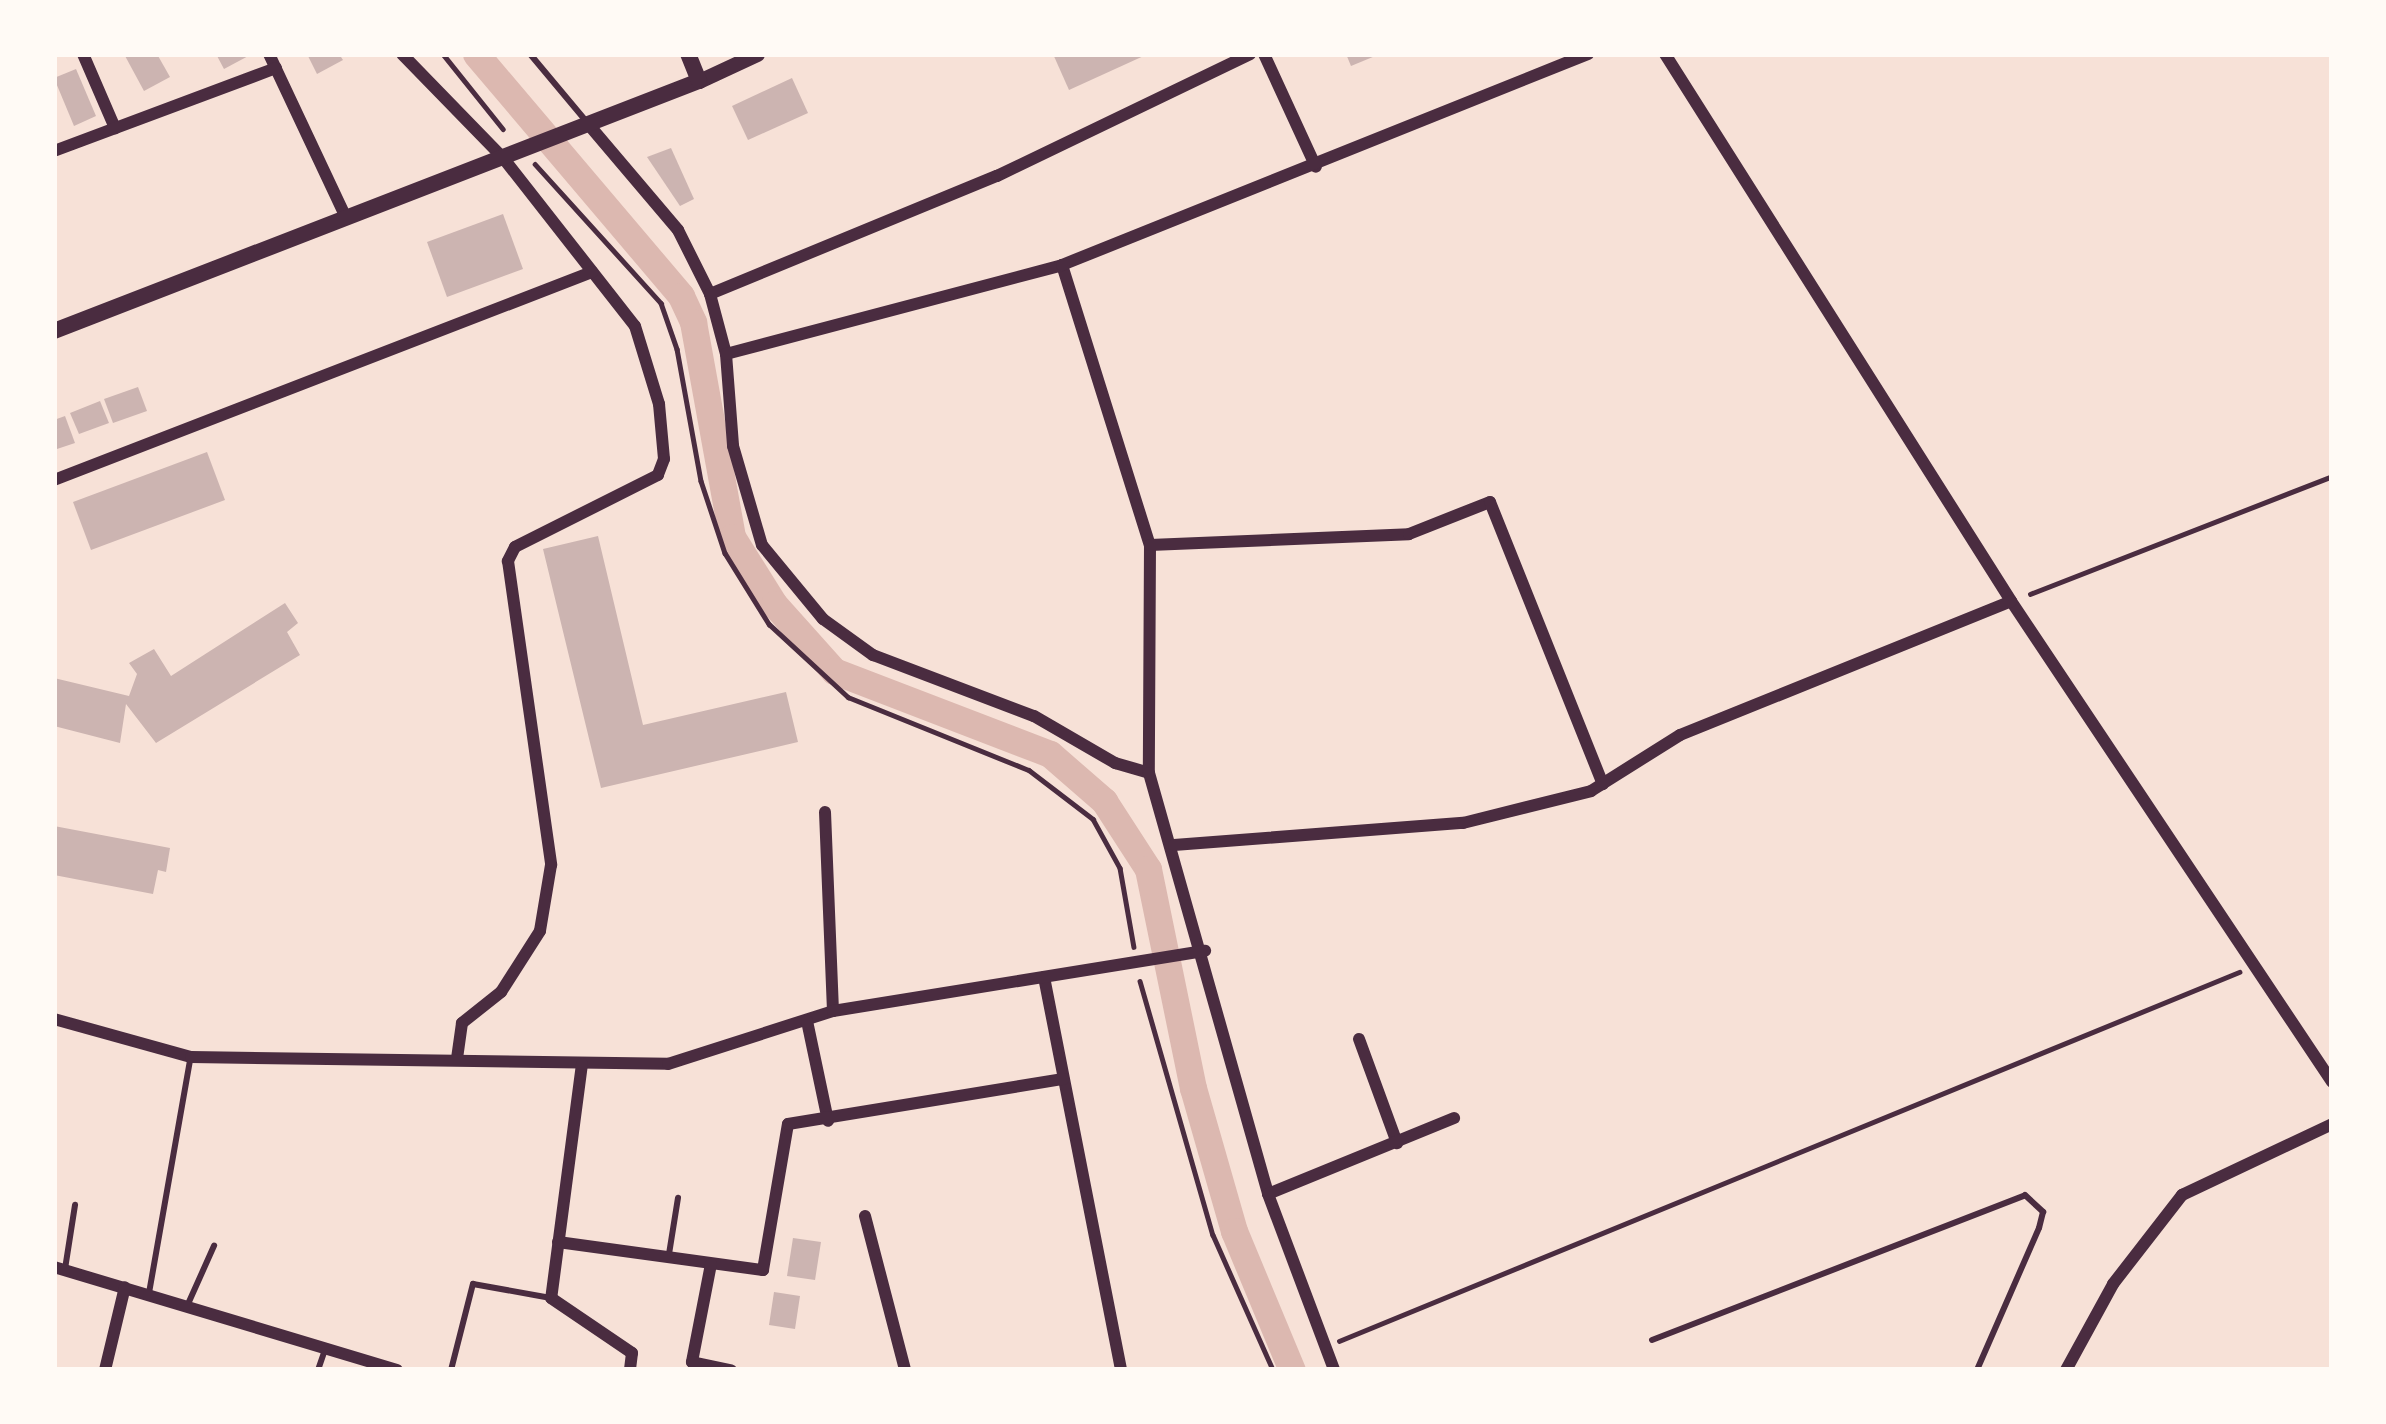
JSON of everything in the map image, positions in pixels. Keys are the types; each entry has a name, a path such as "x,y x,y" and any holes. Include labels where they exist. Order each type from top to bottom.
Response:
{"main road":[{"path":"54,331 699,81 688,54"}],"street":[{"path":"83,54 115,128"},
{"path":"269,54 346,218"},
{"path":"402,54 504,159 634,326 659,404 664,459 658,475 515,547 508,561 550,865 540,931 501,992 462,1023 457,1059"},
{"path":"699,81 757,54"},
{"path":"710,293 997,176 1250,54"},
{"path":"1264,54 1316,167"},
{"path":"726,354 1061,265 1316,167 1588,54"},
{"path":"1665,54 2011,601 2332,1082"},
{"path":"54,151 276,68"},
{"path":"582,127 678,230 710,293 726,354 733,446 762,544 824,620 872,655 1034,716 1115,763 1149,773"},
{"path":"1061,265 1150,545 1149,773 1205,951 1268,1194 1334,1370"},
{"path":"54,480 592,272"},
{"path":"1150,545 1409,534 1490,502 1603,784"},
{"path":"1174,845 1463,823 1603,784 1680,735 2011,601"},
{"path":"825,812 832,1011"},
{"path":"54,1019 190,1057 668,1064 832,1011 1139,957 1205,951"},
{"path":"1044,977 1121,1370"},
{"path":"807,1021 828,1121"},
{"path":"1359,1039 1397,1143"},
{"path":"582,1064 551,1298 632,1353 630,1370"},
{"path":"558,1242 763,1270 788,1124 1063,1079"},
{"path":"1268,1194 1454,1118"},
{"path":"2066,1370 2113,1283 2182,1195 2332,1124"},
{"path":"865,1216 905,1370"},
{"path":"711,1264 692,1362 731,1370"},
{"path":"59,1268 393,1370"},
{"path":"105,1370 124,1287"}],"lane":[{"path":"530,54 582,127"},
{"path":"149,1293 190,1057"},
{"path":"1652,1340 2025,1195 2043,1212 2039,1228 1977,1370"},
{"path":"668,1258 678,1198"},
{"path":"59,1268 75,1205"},
{"path":"188,1304 214,1246"},
{"path":"451,1370 473,1284 551,1298"},
{"path":"318,1370 326,1346"}],"path":[{"path":"442,54 507,133"},
{"path":"541,170 661,303 706,499 725,553 769,624 848,697 1029,770 1093,819 1120,868 1139,957"},
{"path":"2011,601 2332,476"},
{"path":"1328,1346 2256,965"},
{"path":"1139,978 1213,1235 1273,1370"}],"building":[{"path":"124,54 157,54 170,77 144,91"},
{"path":"216,54 252,54 224,69"},
{"path":"307,54 339,54 343,60 317,74"},
{"path":"1053,54 1148,54 1069,90"},
{"path":"1346,54 1380,54 1351,66"},
{"path":"76,69 96,116 74,126 54,78"},
{"path":"792,78 808,113 748,140 732,106"},
{"path":"671,148 694,199 680,206 647,157"},
{"path":"503,214 523,269 447,297 427,242"},
{"path":"138,387 147,411 113,423 104,399"},
{"path":"100,401 109,423 79,434 70,413"},
{"path":"65,416 75,443 54,450 54,420"},
{"path":"207,452 225,500 91,550 73,502"},
{"path":"598,536 643,725 786,692 798,742 601,788 543,549"},
{"path":"285,603 298,623 287,632 300,655 156,743 126,704 120,743 54,726 54,678 129,696 137,674 129,663 154,649 171,676"},
{"path":"54,826 170,848 166,872 158,870 153,894 54,875"},
{"path":"793,1238 821,1242 815,1280 787,1276"},
{"path":"774,1292 800,1296 795,1329 769,1325"}],"waterway":[{"path":"476,54 681,296 693,322 732,537 774,604 834,671 1050,754 1104,801 1148,869 1193,1088 1234,1231 1292,1370"}]}
